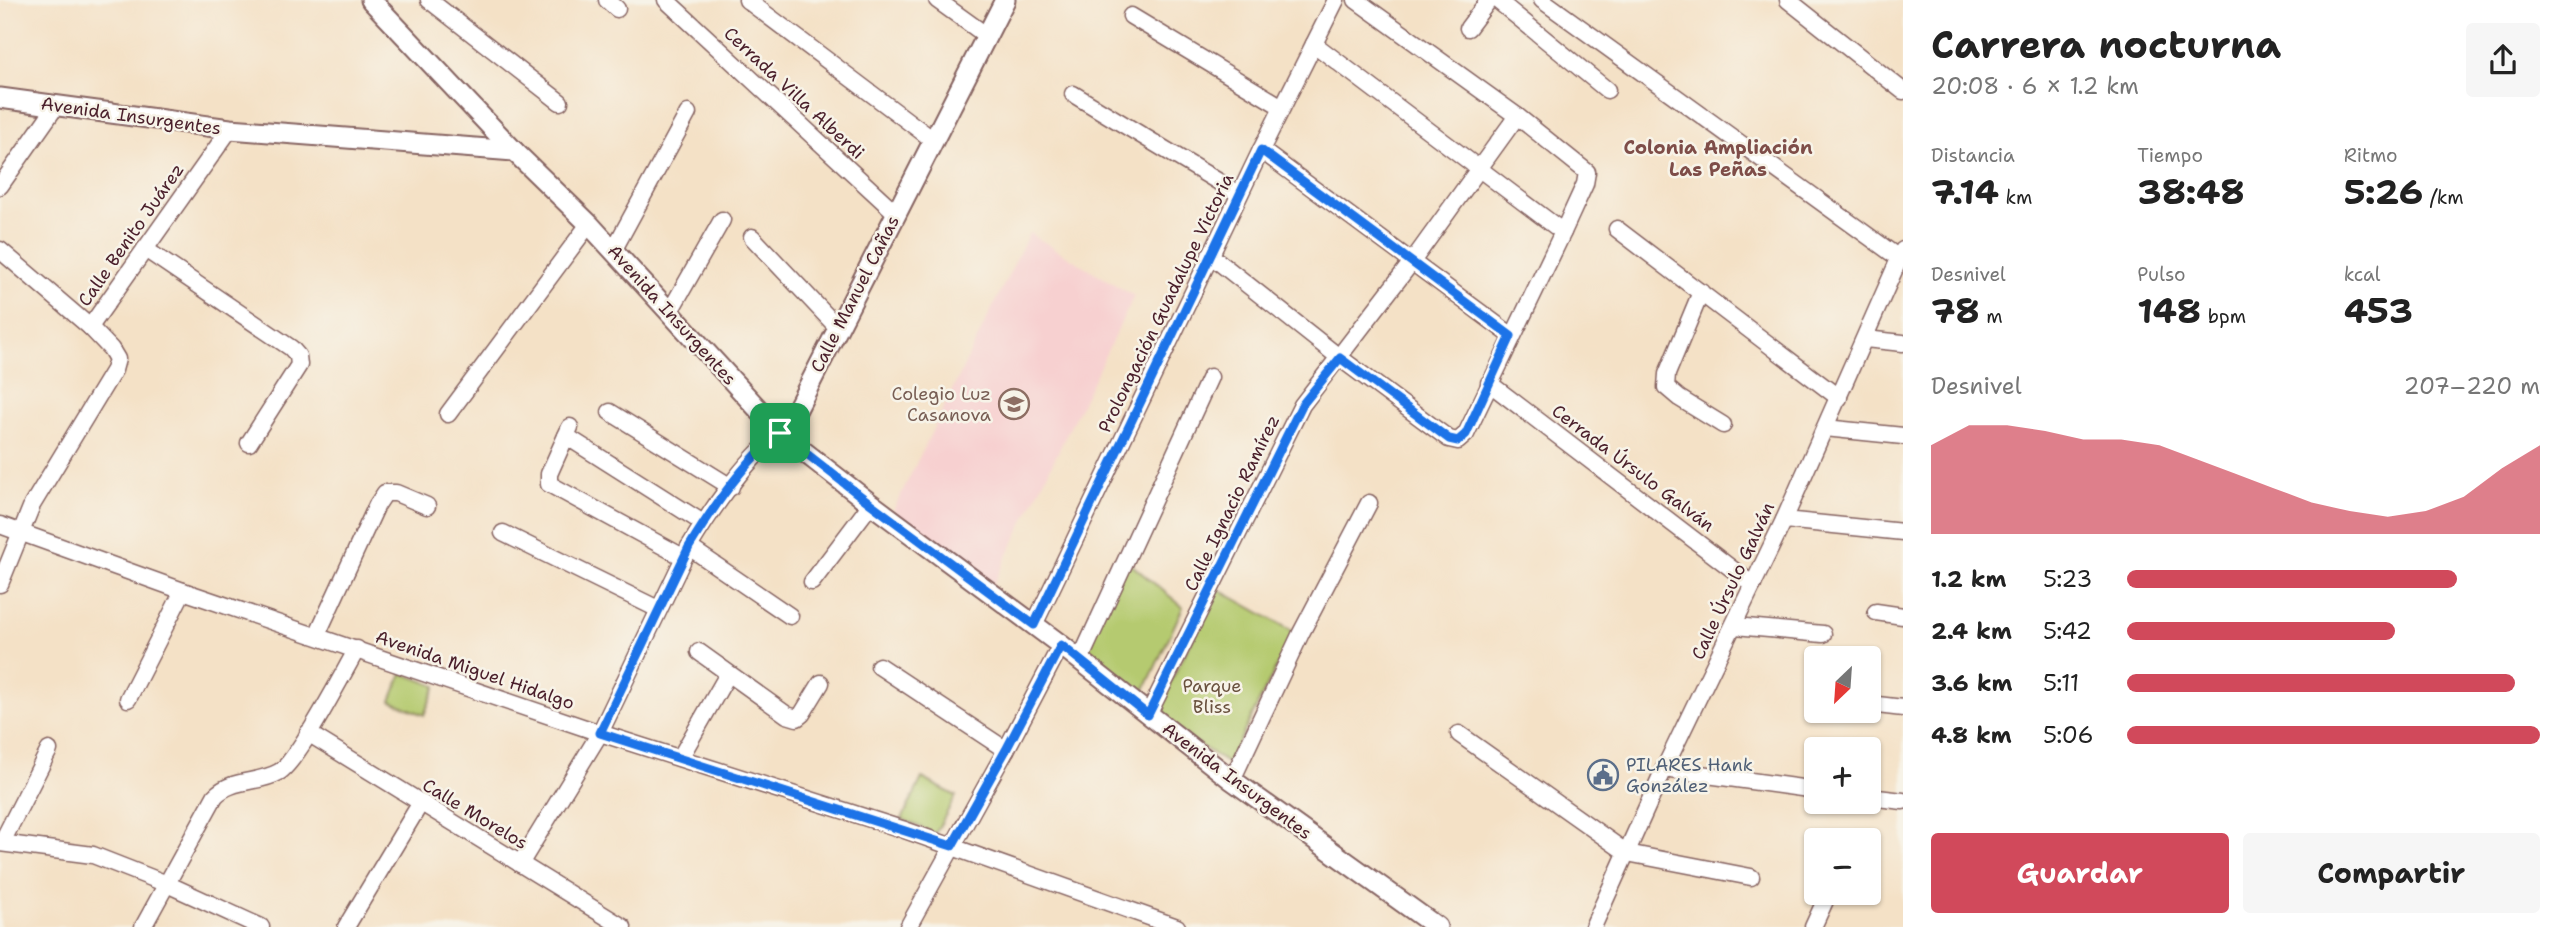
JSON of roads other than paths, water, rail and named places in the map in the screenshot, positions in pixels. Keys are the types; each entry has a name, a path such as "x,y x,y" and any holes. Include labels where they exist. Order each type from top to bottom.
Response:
{"street":[{"name":"Avenida Insurgentes","path":"371,0 514,151 589,224 780,433 1061,645 1232,780 1437,927"},
{"path":"429,0 560,102"},
{"name":"Cerrada Villa Alberdi","path":"666,0 896,213"},
{"path":"747,0 933,140"},
{"path":"937,0 987,36"},
{"name":"Calle Manuel Cañas","path":"520,864 600,733 657,608 703,523 766,444 791,421 1006,0"},
{"name":"Prolongación Guadalupe Victoria","path":"1034,625 1239,194 1336,0"},
{"path":"1210,255 1340,358 1449,439 1458,441 1466,434 1563,232 1585,184 1587,172 1517,116 1356,0"},
{"path":"1468,28 1489,0"},
{"path":"1497,0 1607,90"},
{"path":"1542,0 1902,256"},
{"path":"1788,0 1903,91"},
{"path":"1131,16 1282,107"},
{"path":"1314,44 1563,232"},
{"path":"1073,94 1239,194"},
{"name":"Avenida Insurgentes","path":"0,98 230,129 514,151"},
{"path":"0,186 56,106"},
{"path":"613,251 688,113"},
{"name":"Calle Ignacio Ramírez","path":"1148,715 1302,405 1411,263 1517,116"},
{"name":"Calle Benito Juárez","path":"0,584 32,505 114,369 117,359 90,327 230,129"},
{"path":"1261,150 1511,336"},
{"path":"669,313 722,220"},
{"path":"448,414 589,224"},
{"path":"1617,229 1839,398"},
{"path":"752,237 838,328"},
{"path":"145,249 291,348 298,356 299,365 249,443"},
{"path":"0,250 90,327"},
{"name":"Calle Úrsulo Galván","path":"1593,927 1664,769 1784,520 1902,256"},
{"path":"1701,292 1667,374 1666,387 1723,425"},
{"path":"1866,339 1903,343"},
{"path":"1080,660 1210,377"},
{"name":"Cerrada Úrsulo Galván","path":"1489,383 1753,585"},
{"path":"610,412 731,487"},
{"path":"1825,428 1903,436"},
{"path":"703,523 568,432 549,474 549,484 686,552 790,616"},
{"path":"317,635 385,493 396,493 427,506"},
{"path":"1232,780 1301,633 1369,502"},
{"path":"812,582 871,504"},
{"path":"1784,520 1903,532"},
{"name":"Avenida Miguel Hidalgo","path":"0,525 183,591 600,733 952,846 1177,927"},
{"path":"503,534 657,608"},
{"path":"128,699 183,591"},
{"path":"1876,612 1903,616"},
{"path":"1735,626 1823,634"},
{"path":"908,927 1061,645"},
{"path":"143,927 215,796 224,786 282,771 308,733 357,649"},
{"path":"699,652 788,715 797,718 821,683"},
{"path":"879,666 1006,750"},
{"path":"680,758 728,674"},
{"path":"1881,705 1903,708"},
{"name":"Calle Morelos","path":"308,733 623,927"},
{"path":"1459,734 1627,853 1751,877"},
{"path":"48,750 1,842 93,855 167,884 261,927"},
{"path":"1664,769 1804,788"},
{"path":"1881,799 1903,802"},
{"path":"346,927 420,804"},
{"path":"1813,927 1823,905"}],"place":[{"name":"Colegio Luz Casanova","path":"1014,404"},
{"name":"PILARES Hank González","path":"1603,775"}],"district":[{"name":"Colonia Ampliación Las Peñas","path":"1718,158"}],"park label":[{"name":"Parque Bliss","path":"1212,696"}]}
